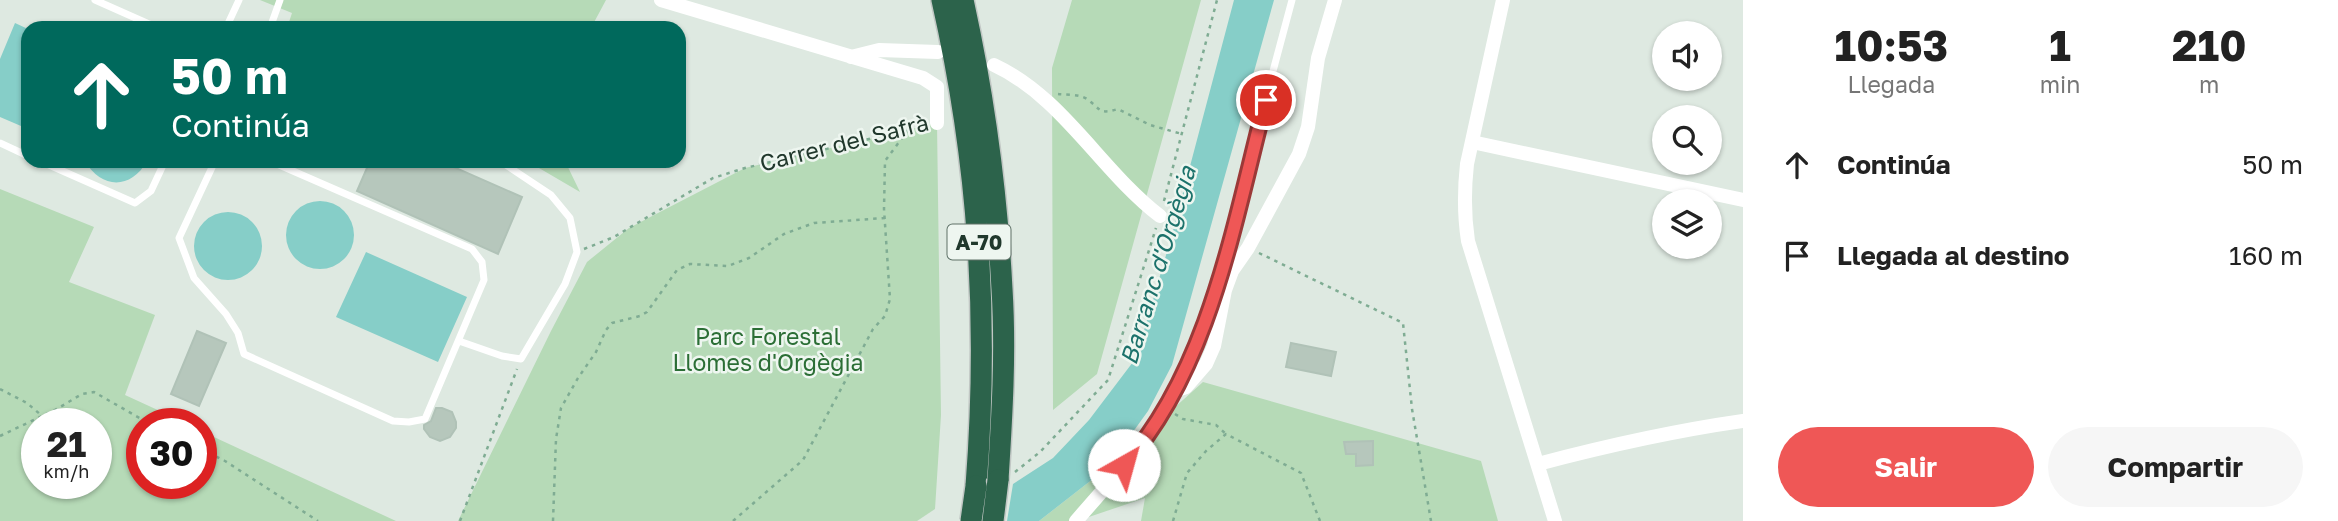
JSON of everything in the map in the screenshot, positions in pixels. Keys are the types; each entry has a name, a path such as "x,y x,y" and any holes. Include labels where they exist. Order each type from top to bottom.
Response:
{"highway":[{"name":"A-70","path":"942,0 964,107 980,247 982,373 971,521"},
{"name":"A-70","path":"963,0 987,132 1000,264 1002,479 993,521"}],"street":[{"name":"Carrer del Safrà","path":"662,0 923,78 937,87 937,122"},
{"path":"1076,521 1139,449 1177,390 1186,387 1206,364 1214,346 1232,271 1248,248 1299,154 1308,127 1318,58 1335,0"},
{"path":"1503,0 1464,190 1468,241 1555,521"},
{"path":"850,58 879,50 938,52"},
{"path":"994,65 1014,75 1051,105 1140,200 1160,216"},
{"path":"1472,142 1743,200"},
{"path":"1538,464 1669,432 1743,421"}],"lane":[{"path":"95,0 142,21"},
{"path":"229,21 239,0"},
{"path":"272,21 280,0"},
{"path":"1177,390 1205,326 1292,0"},
{"path":"0,143 21,153"},
{"path":"56,168 135,203 151,191 162,168"},
{"path":"212,168 179,238 194,278 226,314 238,333 244,354 393,421 425,419 484,280 482,262 472,249 286,168"},
{"path":"459,341 502,356 521,359 565,284 577,252 570,218 551,195 510,168"}],"path":[{"path":"1002,479 1040,452 1108,380 1160,216 1217,0"},
{"path":"1034,91 1087,99 1095,108 1107,112 1118,109 1150,125 1182,134"},
{"name":"Carrer del Safrà","path":"577,252 614,237 713,177 937,122"},
{"path":"733,521 803,460 873,329 885,316 890,299 885,161 908,130"},
{"path":"553,521 556,439 561,408 612,323 647,312 677,270 690,264 728,266 749,258 784,234 814,223 885,218"},
{"path":"1248,248 1404,323 1412,409 1431,521"},
{"path":"460,521 521,359"},
{"path":"0,389 33,408"},
{"path":"57,408 82,394 93,392 126,411"},
{"path":"1164,408 1183,419 1216,425 1226,434 1301,473 1320,521"},
{"path":"0,436 21,426"},
{"path":"1173,521 1188,473 1206,451 1226,434"},
{"path":"217,457 318,521"}],"green space":[{"path":"260,0 606,0 595,21 289,21 292,13"},
{"path":"1072,0 1201,0 1097,374 1053,410 1052,68"},
{"name":"Parc Forestal Llomes d'Orgègia","path":"937,123 941,415 935,509 917,521 458,521 587,262 629,228 745,168"},
{"path":"539,168 568,168 580,192"},
{"path":"0,189 94,227 69,282 155,315 125,395 153,408 126,408 126,499 217,499 217,438 396,521 0,521"},
{"path":"1203,382 1481,461 1498,521 1141,521 1145,498 1077,521 1039,521 1107,468"}],"water":[{"path":"1234,0 1274,0 1172,365 1148,411 1107,468 1039,521 1007,521 1013,484 1053,458 1089,420 1136,358"},
{"path":"15,23 21,26 21,126 0,117 0,59"},
{"path":"90,168 142,168 133,177 116,182 99,177"},
{"path":"313,201 327,201 339,206 349,216 354,235 349,254 339,264 327,269 313,269 301,264 291,254 286,242 286,228 291,216 301,206"},
{"path":"221,212 235,212 247,217 257,227 262,246 257,265 247,275 235,280 221,280 209,275 199,265 194,253 194,239 199,227 209,217"},
{"path":"366,252 467,297 438,362 336,317"}],"building":[{"path":"367,168 456,168 522,197 498,254 357,191"},
{"path":"197,331 226,343 199,406 171,394"},
{"path":"1291,343 1336,352 1331,376 1286,367"},
{"path":"436,408 452,412 456,422 456,428 450,437 440,441 430,437 424,429 424,425 431,421"},
{"path":"1373,441 1373,465 1356,466 1356,454 1346,454 1344,442"}],"route":[{"path":"1124,465 1139,449 1177,390 1205,326 1266,100"}],"water label":[{"name":"Barranc d'Orgègia","path":"1157,265"}]}
